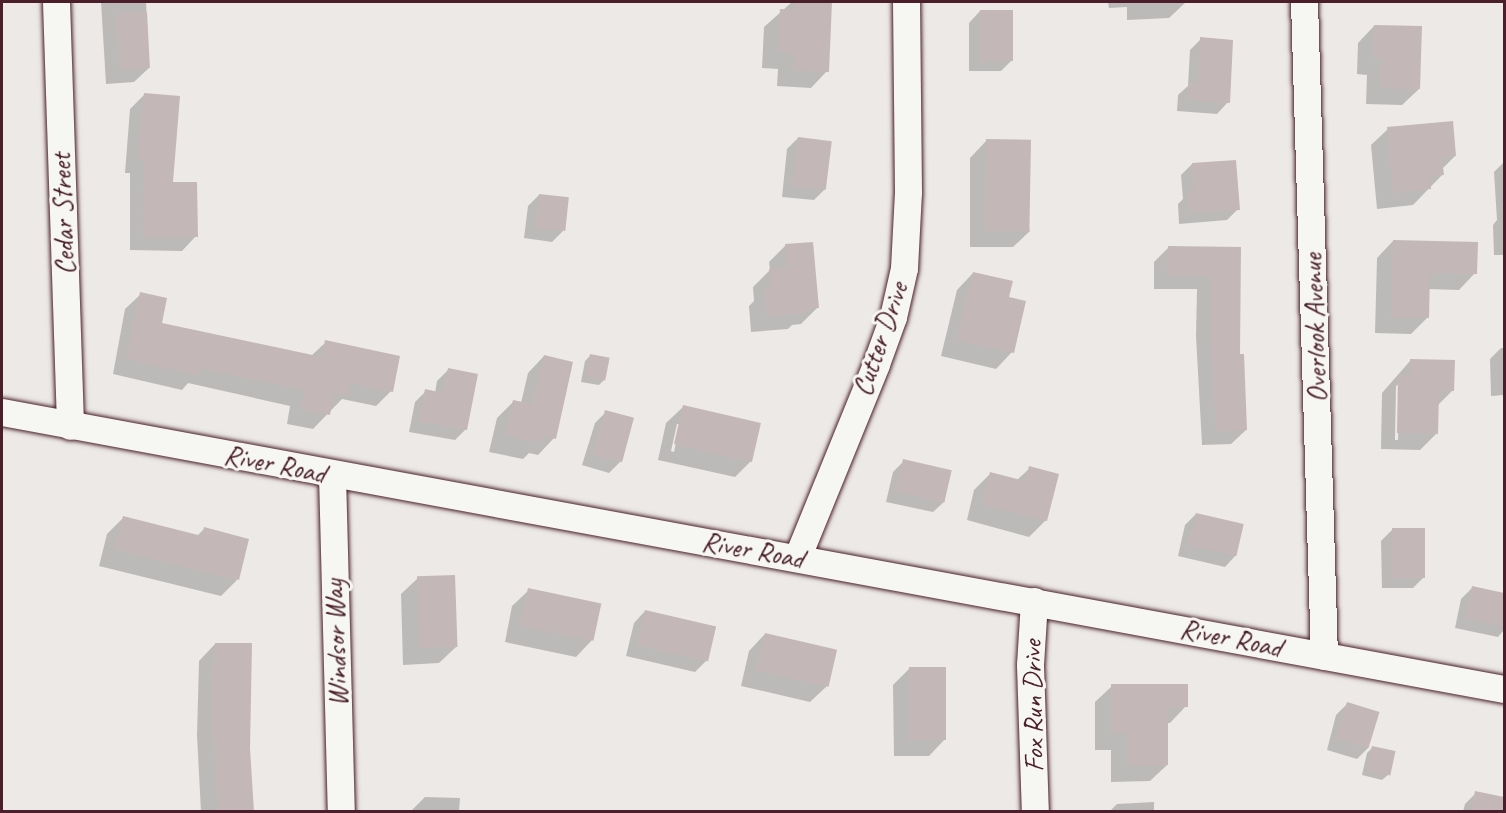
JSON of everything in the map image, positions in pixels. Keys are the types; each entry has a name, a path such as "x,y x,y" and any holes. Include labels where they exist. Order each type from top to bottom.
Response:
{"street":[{"name":"Cedar Street","path":"56,2 70,426"},
{"name":"Cutter Drive","path":"797,558 893,317 904,268 908,192 906,2"},
{"name":"Overlook Avenue","path":"1304,2 1324,656"},
{"name":"River Road","path":"2,412 332,475 1034,601 1504,689"},
{"name":"Windsor Way","path":"332,475 341,812"},
{"name":"Fox Run Drive","path":"1034,601 1030,665 1035,812"}],"building":[{"path":"795,2 832,2 829,72 793,70 794,53 778,52 780,9 795,10"},
{"path":"980,10 1013,10 1013,61 980,61"},
{"path":"147,12 150,68 120,69 117,14"},
{"path":"1374,25 1422,26 1420,89 1382,88 1382,59 1373,58"},
{"path":"1200,37 1233,40 1230,103 1188,100 1189,83 1198,83"},
{"path":"144,93 180,96 173,182 197,182 198,237 143,237 144,160 138,159"},
{"path":"1453,121 1456,156 1442,158 1444,175 1430,176 1431,189 1393,193 1387,127"},
{"path":"798,137 832,141 826,190 792,186"},
{"path":"986,139 1031,140 1029,232 984,231"},
{"path":"1236,160 1240,210 1190,213 1188,192 1194,191 1192,163"},
{"path":"539,194 569,197 565,231 535,228"},
{"path":"1393,240 1478,242 1477,274 1430,273 1429,318 1391,317"},
{"path":"813,242 819,308 806,309 806,313 767,316 765,288 771,288 769,269 787,268 785,244"},
{"path":"1168,246 1241,247 1240,354 1244,354 1247,430 1216,431 1210,321 1211,276 1167,275"},
{"path":"973,272 1013,281 1009,297 1026,301 1014,353 957,340"},
{"path":"140,292 167,298 162,323 322,357 325,340 400,356 393,392 350,383 347,396 334,393 330,415 301,409 305,390 200,368 199,375 127,359"},
{"path":"590,354 610,358 605,380 586,377"},
{"path":"544,355 573,362 556,439 543,436 541,443 505,435 513,400 532,404"},
{"path":"1410,359 1455,360 1454,391 1439,391 1438,434 1397,433 1398,375 1410,375"},
{"path":"448,368 478,374 467,430 419,421 425,389 443,393"},
{"path":"683,405 761,423 752,462 674,444"},
{"path":"605,410 634,418 622,462 593,454"},
{"path":"903,459 952,470 944,502 896,491"},
{"path":"1029,466 1059,474 1047,521 982,504 990,472 1025,481"},
{"path":"1196,513 1244,524 1236,556 1189,545"},
{"path":"123,516 202,536 204,527 249,539 239,580 114,549"},
{"path":"1392,528 1425,528 1425,578 1392,578"},
{"path":"455,575 458,647 420,648 417,576"},
{"path":"1472,586 1504,593 1504,626 1465,617"},
{"path":"528,588 601,604 593,641 520,625"},
{"path":"645,610 716,626 708,661 637,645"},
{"path":"765,633 837,650 829,687 756,670"},
{"path":"215,643 252,643 250,748 254,812 218,812 213,718"},
{"path":"909,667 946,667 946,740 909,740"},
{"path":"1111,684 1188,684 1188,707 1168,707 1168,765 1127,766 1127,734 1111,734"},
{"path":"1347,702 1380,712 1368,748 1336,738"},
{"path":"1372,746 1395,751 1390,775 1367,770"},
{"path":"1475,791 1504,797 1504,812 1471,812"}]}
